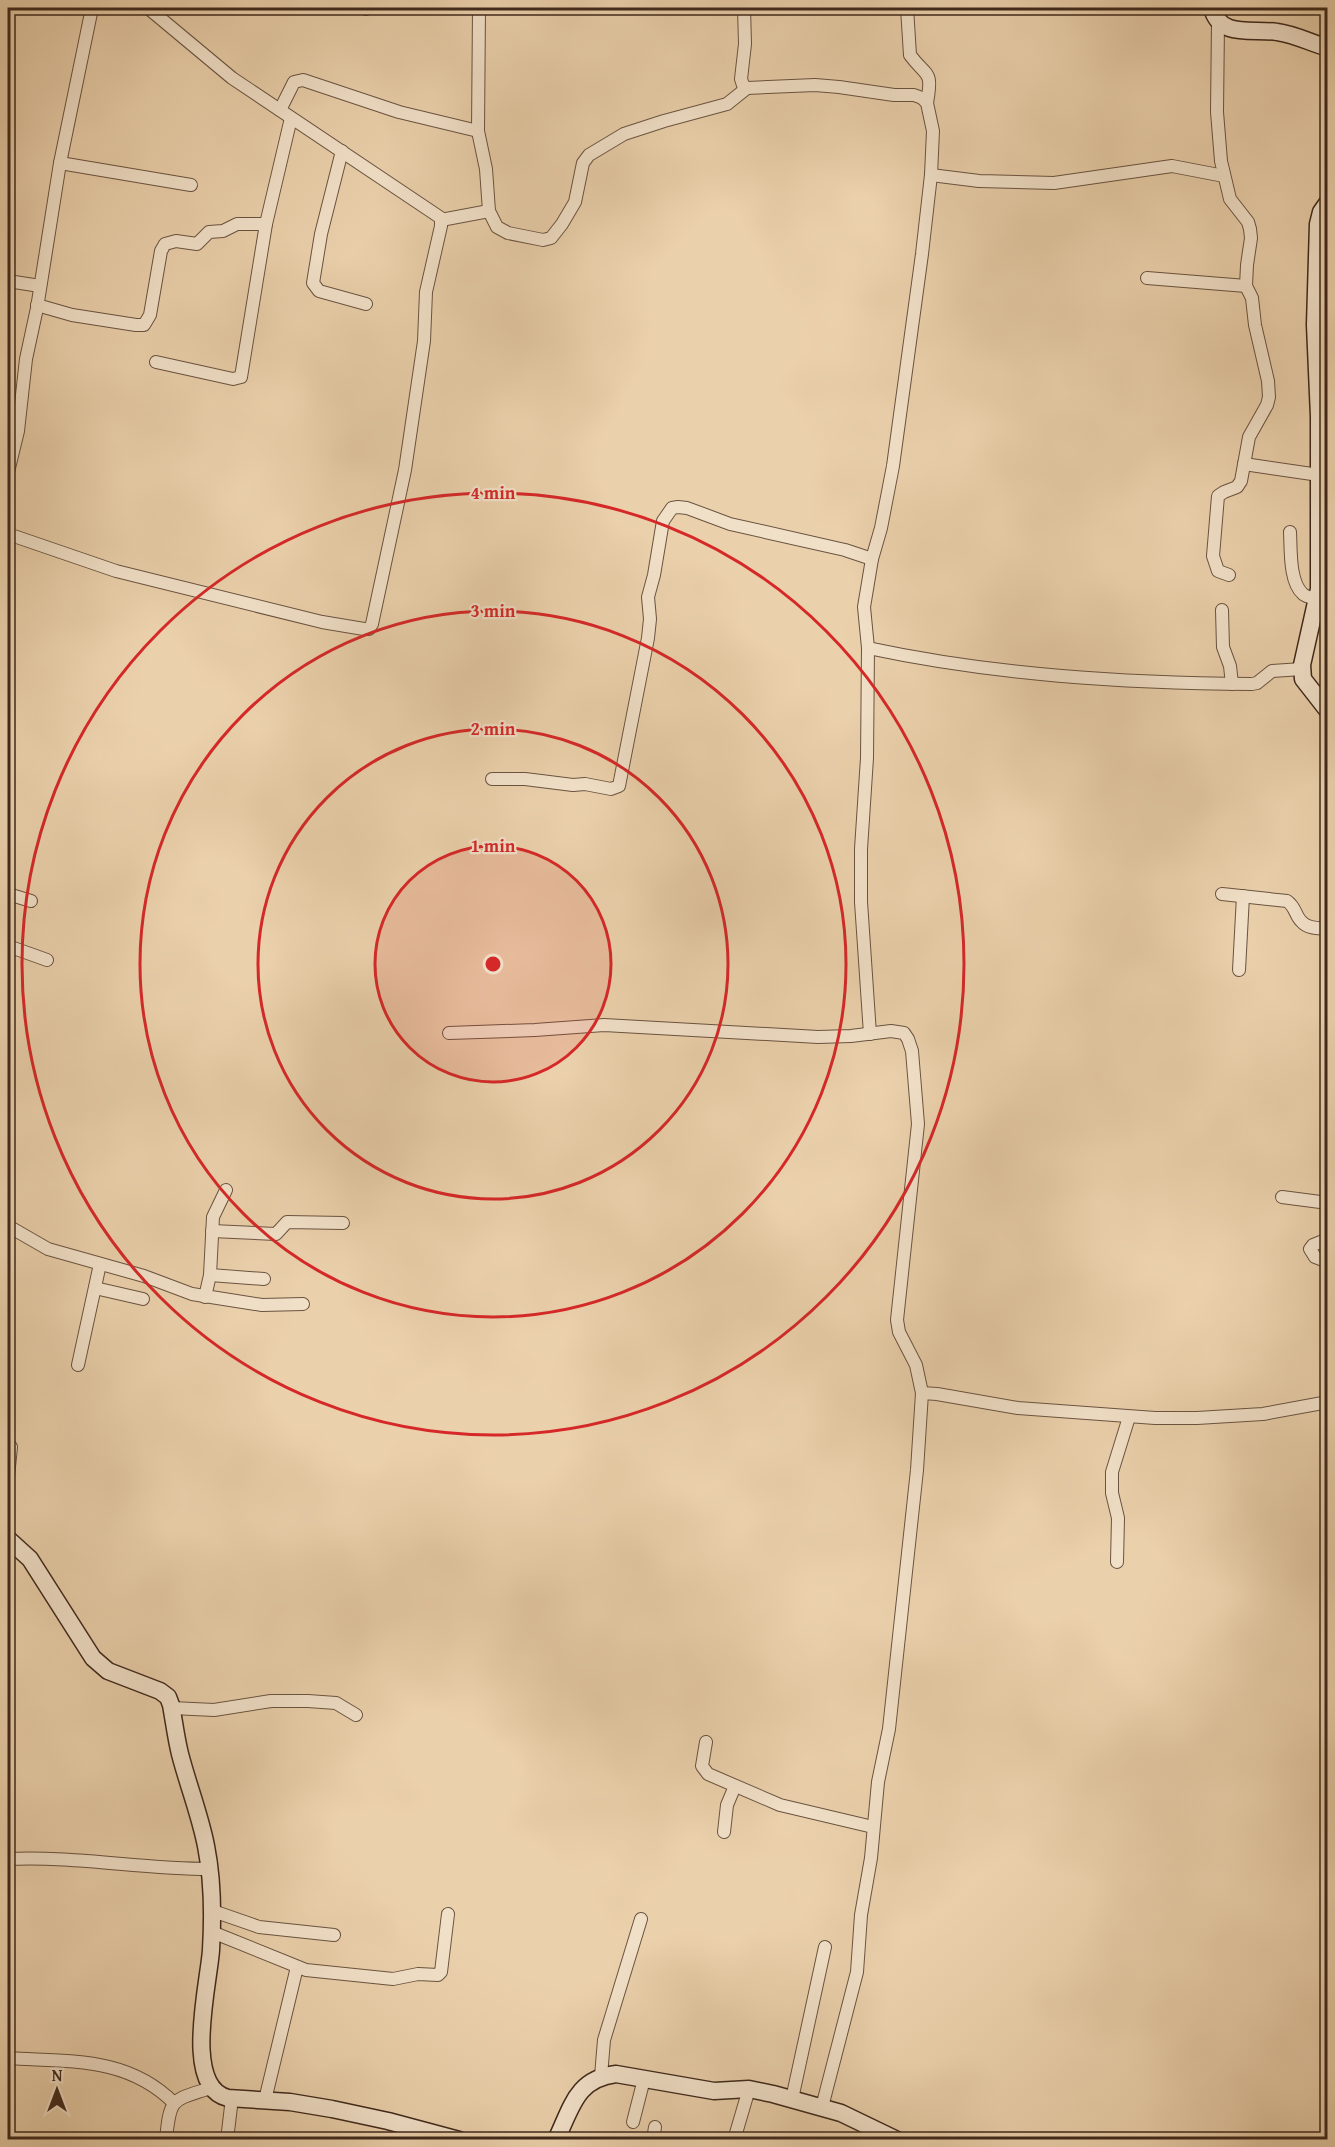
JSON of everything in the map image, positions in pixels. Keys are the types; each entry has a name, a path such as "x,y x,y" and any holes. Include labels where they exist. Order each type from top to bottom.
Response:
{"street":[{"path":"8,472 18,431 27,359 60,163 92,8"},
{"path":"8,534 116,572 322,622 369,629 405,470 424,341 426,292 441,220 437,214 225,73 148,8"},
{"path":"479,8 478,131 486,169 489,211 492,220 502,231 534,238 551,238 562,224 575,202 581,173 589,154 624,134 728,105 747,88 815,85 894,95 914,95 927,103"},
{"path":"744,8 745,44 741,79 747,88"},
{"path":"870,1034 861,903 867,758 868,648 864,607 872,559 882,528 893,466 914,320 931,175 933,131 927,103 929,79 927,72 910,55 907,8"},
{"path":"1215,15 1237,30 1277,32 1328,48"},
{"path":"1215,15 1217,112 1224,176 1230,199 1248,222 1250,229 1246,286 1252,298 1255,325 1267,374 1269,397 1250,437 1241,481 1237,487 1218,496 1213,556 1218,572 1229,575"},
{"path":"280,110 292,84 299,80 399,112 478,131"},
{"path":"156,362 233,380 241,377 266,224 291,118"},
{"path":"342,151 321,234 313,283 319,291 366,304"},
{"path":"60,163 191,185"},
{"path":"931,175 979,181 1054,183 1172,166 1224,176"},
{"path":"1327,203 1321,212 1318,224 1316,303 1323,563 1302,669 1303,679 1328,711"},
{"path":"441,220 489,211"},
{"path":"37,305 72,315 115,323 136,326 144,324 150,315 156,273 165,244 176,241 197,244 209,232 223,231 237,224 266,224"},
{"path":"1147,278 1246,286"},
{"path":"8,281 40,286"},
{"path":"1244,464 1319,475"},
{"path":"492,779 585,784 611,789 619,786 648,638 650,619 648,597 663,521 672,508 687,508 730,524 844,550 872,559"},
{"path":"1290,531 1292,568 1297,586 1303,594 1317,598"},
{"path":"1222,610 1223,647 1230,666 1232,684"},
{"path":"868,648 979,668 1048,676 1232,684 1257,683 1272,671 1302,669"},
{"path":"8,894 31,901"},
{"path":"1222,894 1287,901 1293,905 1302,922 1310,927 1328,929"},
{"path":"1239,970 1243,896"},
{"path":"8,946 48,960"},
{"path":"449,1033 604,1025 785,1036 852,1036 891,1031 904,1033 908,1039 912,1051 918,1124 897,1320 899,1332 915,1365 922,1393 917,1470 890,1729 878,1782 871,1858 861,1916 857,1972 822,2107"},
{"path":"205,1297 210,1275 214,1212 226,1190"},
{"path":"1282,1197 1328,1203"},
{"path":"212,1231 276,1234 287,1222 343,1223"},
{"path":"8,1226 48,1249 144,1276 205,1297 268,1305 303,1304"},
{"path":"1328,1239 1313,1245 1310,1250 1315,1257 1328,1262"},
{"path":"78,1365 100,1264"},
{"path":"210,1275 264,1279"},
{"path":"95,1288 143,1299"},
{"path":"922,1393 1018,1408 1129,1417 1211,1418 1279,1412 1328,1402"},
{"path":"1117,1562 1118,1518 1112,1492 1112,1472 1129,1417"},
{"path":"8,1443 11,1447 8,1476"},
{"path":"8,1539 30,1559 93,1658 108,1671 160,1691 168,1697 181,1755 202,1826 209,1869 213,1911 212,1932 200,2042 202,2060 213,2087 221,2096 290,2102 357,2114 459,2139"},
{"path":"172,1708 214,1710 271,1701 301,1701 336,1703 357,1715"},
{"path":"706,1742 702,1761 704,1771 780,1805 873,1827"},
{"path":"724,1832 729,1798 735,1786"},
{"path":"8,1859 48,1858 167,1868 209,1869"},
{"path":"213,1911 259,1927 334,1935"},
{"path":"212,1932 297,1967 318,1972 393,1978 418,1974 438,1975 443,1968 448,1914"},
{"path":"601,2076 604,2040 641,1919"},
{"path":"792,2099 825,1947"},
{"path":"264,2100 297,1967"},
{"path":"8,2058 92,2063 120,2069 151,2083 174,2103"},
{"path":"556,2139 581,2090 601,2076 616,2074 714,2091 749,2089 792,2099 857,2119 891,2138"},
{"path":"633,2122 644,2079"},
{"path":"166,2139 169,2111 174,2103 213,2087"},
{"path":"734,2139 749,2089"},
{"path":"227,2139 232,2098"}]}
